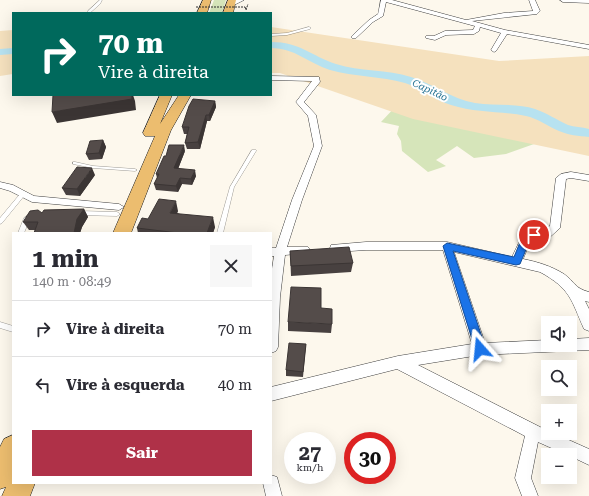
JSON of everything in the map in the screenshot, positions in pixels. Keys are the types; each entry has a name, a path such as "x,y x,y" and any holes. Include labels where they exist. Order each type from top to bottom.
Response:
{"main road":[{"path":"199,10 207,0"},
{"path":"108,232 166,96"},
{"path":"122,232 170,117 185,96"},
{"path":"0,476 12,450"},
{"path":"16,496 22,484"}],"street":[{"path":"354,37 371,21 381,16 385,0 505,32 589,47"},
{"path":"461,21 504,15 535,13 537,10 532,0"},
{"path":"563,0 589,0"},
{"path":"229,9 244,5"},
{"path":"428,37 435,38 445,33 474,32 477,30 478,24"},
{"path":"494,50 505,32"},
{"path":"272,78 312,78 316,80 300,102 312,115 318,146 276,252 272,331"},
{"path":"516,261 527,238 546,234 555,228 556,203 559,198 561,178 564,175 589,178"},
{"path":"0,185 17,189 22,195 32,199 118,210"},
{"path":"327,249 366,246 447,246 543,268 556,274 583,296 589,325"},
{"path":"447,246 480,349"},
{"path":"276,252 311,250"},
{"path":"577,345 589,344"},
{"path":"272,394 398,362 480,349 541,346"},
{"path":"398,362 533,432 589,457"},
{"path":"530,496 523,478 533,432"},
{"path":"271,484 274,496"}],"lane":[{"path":"89,12 101,0"},
{"path":"272,35 287,34 309,28"},
{"path":"220,232 232,187 254,151"},
{"path":"75,162 93,167 135,170"},
{"path":"0,222 22,195"},
{"path":"76,213 118,210"},
{"path":"21,232 26,220 29,216 34,215"},
{"path":"0,325 12,328"}],"path":[{"path":"199,10 244,5"}],"green space":[{"path":"214,0 226,0 222,12 209,12"},
{"path":"272,39 534,144 506,154 474,158 457,146 436,160 446,166 428,172 402,151 401,141 397,134 399,126 381,122 398,104"}],"sand":[{"path":"272,27 499,61 589,56 589,156 413,119 280,73 272,73"},
{"path":"12,30 12,74 0,76 0,31"}],"building":[{"path":"53,96 132,96 132,99 52,112"},
{"path":"193,99 215,101 209,115 206,115 198,142 185,143 189,127 182,127"},
{"path":"103,140 99,153 86,154 90,141"},
{"path":"169,145 184,145 174,168 195,170 191,179 180,178 176,186 154,184 159,174 156,174 164,156 166,156"},
{"path":"77,167 92,168 77,189 62,188"},
{"path":"159,199 176,201 170,213 213,217 207,232 170,232 137,228 142,218 148,219"},
{"path":"84,209 77,219 74,232 34,232 38,222 23,222 30,211 38,210 42,213 44,210"},
{"path":"349,247 353,263 291,266 290,251"},
{"path":"291,287 321,288 321,308 332,309 332,324 288,322"},
{"path":"289,343 306,344 303,372 286,370"}],"waterway":[{"name":"Capitão","path":"272,45 281,45 299,50 312,58 333,67 406,79 431,89 438,95 455,102 475,107 531,112 566,129 589,133"},
{"name":"Capitão","path":"0,52 12,51"}],"route":[{"path":"480,349 447,246 516,261 523,243 527,238 534,235"}]}
